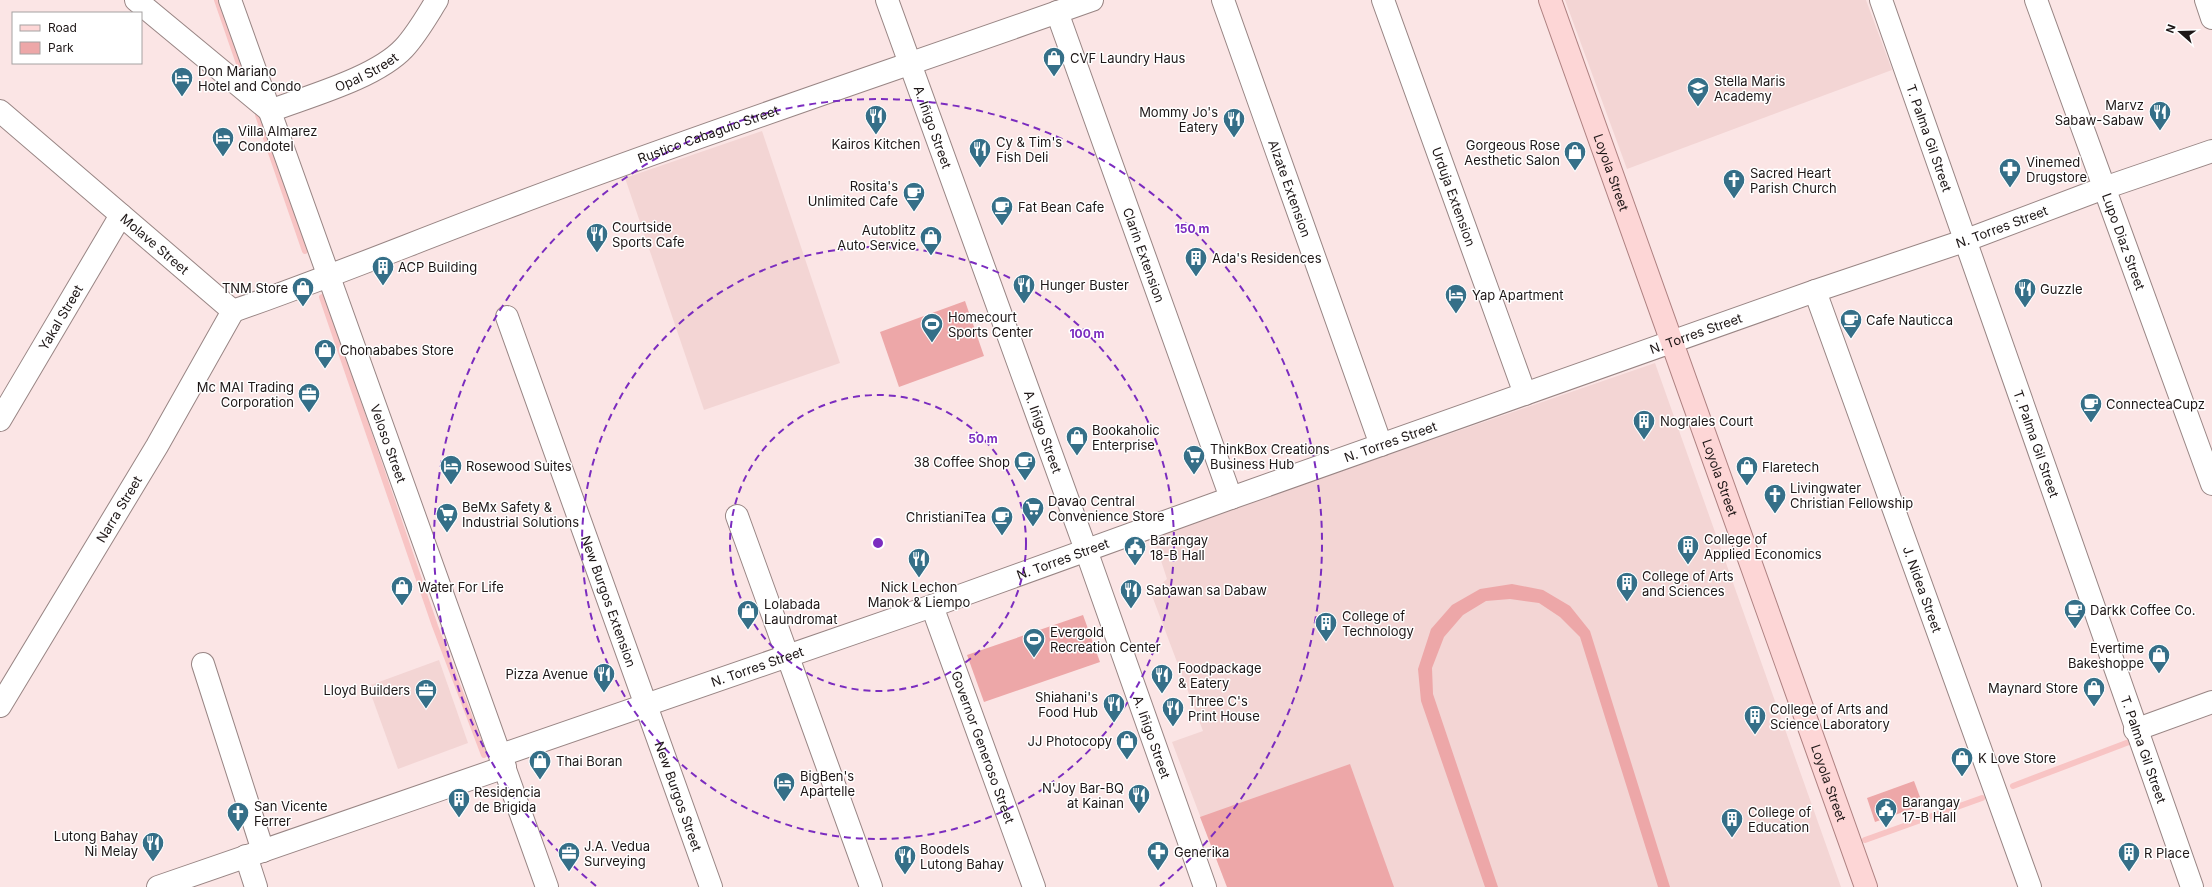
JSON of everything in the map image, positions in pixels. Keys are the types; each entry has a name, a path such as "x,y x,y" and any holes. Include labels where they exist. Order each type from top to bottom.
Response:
{"main road":[{"name":"Loyola Street","path":"1550,0 1866,887"}],"street":[{"path":"136,0 270,111"},
{"name":"Veloso Street","path":"230,0 547,887"},
{"name":"Opal Street","path":"270,111 372,72 388,62 404,48 437,0"},
{"name":"A. Iñigo Street","path":"887,0 1086,550 1205,887"},
{"name":"Rustico Cabaguio Street","path":"329,277 516,204 909,63 1092,0"},
{"name":"Alzate Extension","path":"1223,0 1381,445"},
{"name":"Urduja Extension","path":"1383,0 1525,394"},
{"name":"T. Palma Gil Street","path":"1881,0 2135,730 2192,887"},
{"name":"Lupo Diaz Street","path":"2036,0 2212,484"},
{"path":"2206,0 2212,18"},
{"name":"Clarin Extension","path":"1057,12 1231,498"},
{"name":"Molave Street","path":"3,122 121,215 233,311"},
{"name":"N. Torres Street","path":"158,887 503,761 647,704 932,606 1231,498 1815,291 1964,240 2104,188 2212,151"},
{"name":"Yakal Street","path":"0,420 121,215"},
{"path":"233,311 329,277"},
{"name":"J. Nidea Street","path":"1815,291 2030,887"},
{"name":"Narra Street","path":"0,706 157,446 233,311"},
{"name":"New Burgos Extension","path":"507,317 647,704"},
{"path":"737,516 872,887"},
{"name":"Governor Generoso Street","path":"932,606 1034,887"},
{"path":"203,664 254,853 256,887"},
{"path":"2135,730 2212,702"},
{"name":"New Burgos Street","path":"647,704 711,887"}],"shaded area":[{"name":"Stella Maris Academy","path":"1565,0 1866,0 1892,70 1627,169"},
{"path":"762,131 840,363 704,410 625,178"},
{"path":"1655,363 1841,887 1227,887 1172,742 1203,731 1151,593 1167,579 1153,536"},
{"path":"439,660 468,743 398,769 368,686"}],"green space":[{"name":"Homecourt Sports Center","path":"965,301 984,356 899,387 880,332"},
{"path":"1512,584 1543,590 1570,606 1590,631 1670,887 1658,887 1580,637 1560,617 1539,603 1510,599 1486,601 1463,615 1444,637 1432,668 1433,694 1498,887 1485,887 1421,701 1418,669 1431,629 1452,605 1480,589"},
{"name":"Evergold Recreation Center","path":"1083,615 1100,662 984,702 967,655"},
{"path":"1350,764 1394,887 1227,887 1200,817"},
{"path":"1914,781 1923,805 1875,822 1867,798"}],"waterway":[{"path":"217,0 245,81"},
{"path":"258,115 305,251"},
{"path":"322,297 435,626 484,755"},
{"path":"2013,786 2129,742"},
{"path":"1865,840 1982,798"}],"place":[{"name":"CVF Laundry Haus","path":"1054,78"},
{"name":"Don Mariano Hotel and Condo","path":"182,98"},
{"name":"Stella Maris Academy","path":"1698,108"},
{"name":"Marvz Sabaw-Sabaw","path":"2160,132"},
{"name":"Kairos Kitchen","path":"876,136"},
{"name":"Mommy Jo's Eatery","path":"1234,138"},
{"name":"Villa Almarez Condotel","path":"223,158"},
{"name":"Cy & Tim's Fish Deli","path":"980,168"},
{"name":"Gorgeous Rose Aesthetic Salon","path":"1575,172"},
{"name":"Vinemed Drugstore","path":"2010,188"},
{"name":"Sacred Heart Parish Church","path":"1734,200"},
{"name":"Rosita's Unlimited Cafe","path":"914,212"},
{"name":"Fat Bean Cafe","path":"1002,226"},
{"name":"Courtside Sports Cafe","path":"597,254"},
{"name":"Autoblitz Auto Service","path":"931,256"},
{"name":"Ada's Residences","path":"1196,278"},
{"name":"ACP Building","path":"383,286"},
{"name":"Hunger Buster","path":"1024,304"},
{"name":"TNM Store","path":"303,308"},
{"name":"Guzzle","path":"2025,308"},
{"name":"Yap Apartment","path":"1456,314"},
{"name":"Cafe Nauticca","path":"1851,340"},
{"name":"Homecourt Sports Center","path":"932,344"},
{"name":"Chonababes Store","path":"325,370"},
{"name":"Mc MAI Trading Corporation","path":"309,414"},
{"name":"ConnecteaCupz","path":"2091,424"},
{"name":"Nograles Court","path":"1644,440"},
{"name":"Bookaholic Enterprise","path":"1077,456"},
{"name":"ThinkBox Creations Business Hub","path":"1194,476"},
{"name":"38 Coffee Shop","path":"1025,482"},
{"name":"Rosewood Suites","path":"451,486"},
{"name":"Flaretech","path":"1747,486"},
{"name":"Livingwater Christian Fellowship","path":"1775,514"},
{"name":"Davao Central Convenience Store","path":"1033,528"},
{"name":"BeMx Safety & Industrial Solutions","path":"447,534"},
{"name":"ChristianiTea","path":"1002,536"},
{"name":"Barangay 18-B Hall","path":"1135,566"},
{"name":"College of Applied Economics","path":"1688,566"},
{"name":"Nick Lechon Manok & Liempo","path":"919,578"},
{"name":"College of Arts and Sciences","path":"1627,602"},
{"name":"Water For Life","path":"402,606"},
{"name":"Sabawan sa Dabaw","path":"1131,610"},
{"name":"Lolabada Laundromat","path":"748,630"},
{"name":"Darkk Coffee Co.","path":"2075,630"},
{"name":"College of Technology","path":"1326,642"},
{"name":"Evergold Recreation Center","path":"1034,658"},
{"name":"Evertime Bakeshoppe","path":"2159,674"},
{"name":"Pizza Avenue","path":"604,694"},
{"name":"Foodpackage & Eatery","path":"1162,694"},
{"name":"Maynard Store","path":"2094,708"},
{"name":"Lloyd Builders","path":"426,710"},
{"name":"Shiahani's Food Hub","path":"1114,724"},
{"name":"Three C's Print House","path":"1173,728"},
{"name":"College of Arts and Science Laboratory","path":"1755,736"},
{"name":"JJ Photocopy","path":"1127,760"},
{"name":"K Love Store","path":"1962,778"},
{"name":"Thai Boran","path":"540,780"},
{"name":"BigBen's Apartelle","path":"784,802"},
{"name":"N'Joy Bar-BQ at Kainan","path":"1139,814"},
{"name":"Residencia de Brigida","path":"459,818"},
{"name":"Barangay 17-B Hall","path":"1886,828"},
{"name":"San Vicente Ferrer","path":"238,832"},
{"name":"College of Education","path":"1732,838"},
{"name":"Lutong Bahay Ni Melay","path":"153,862"},
{"name":"J.A. Vedua Surveying","path":"569,872"},
{"name":"Generika","path":"1158,872"},
{"name":"R Place","path":"2129,872"},
{"name":"Boodels Lutong Bahay","path":"905,876"}]}
